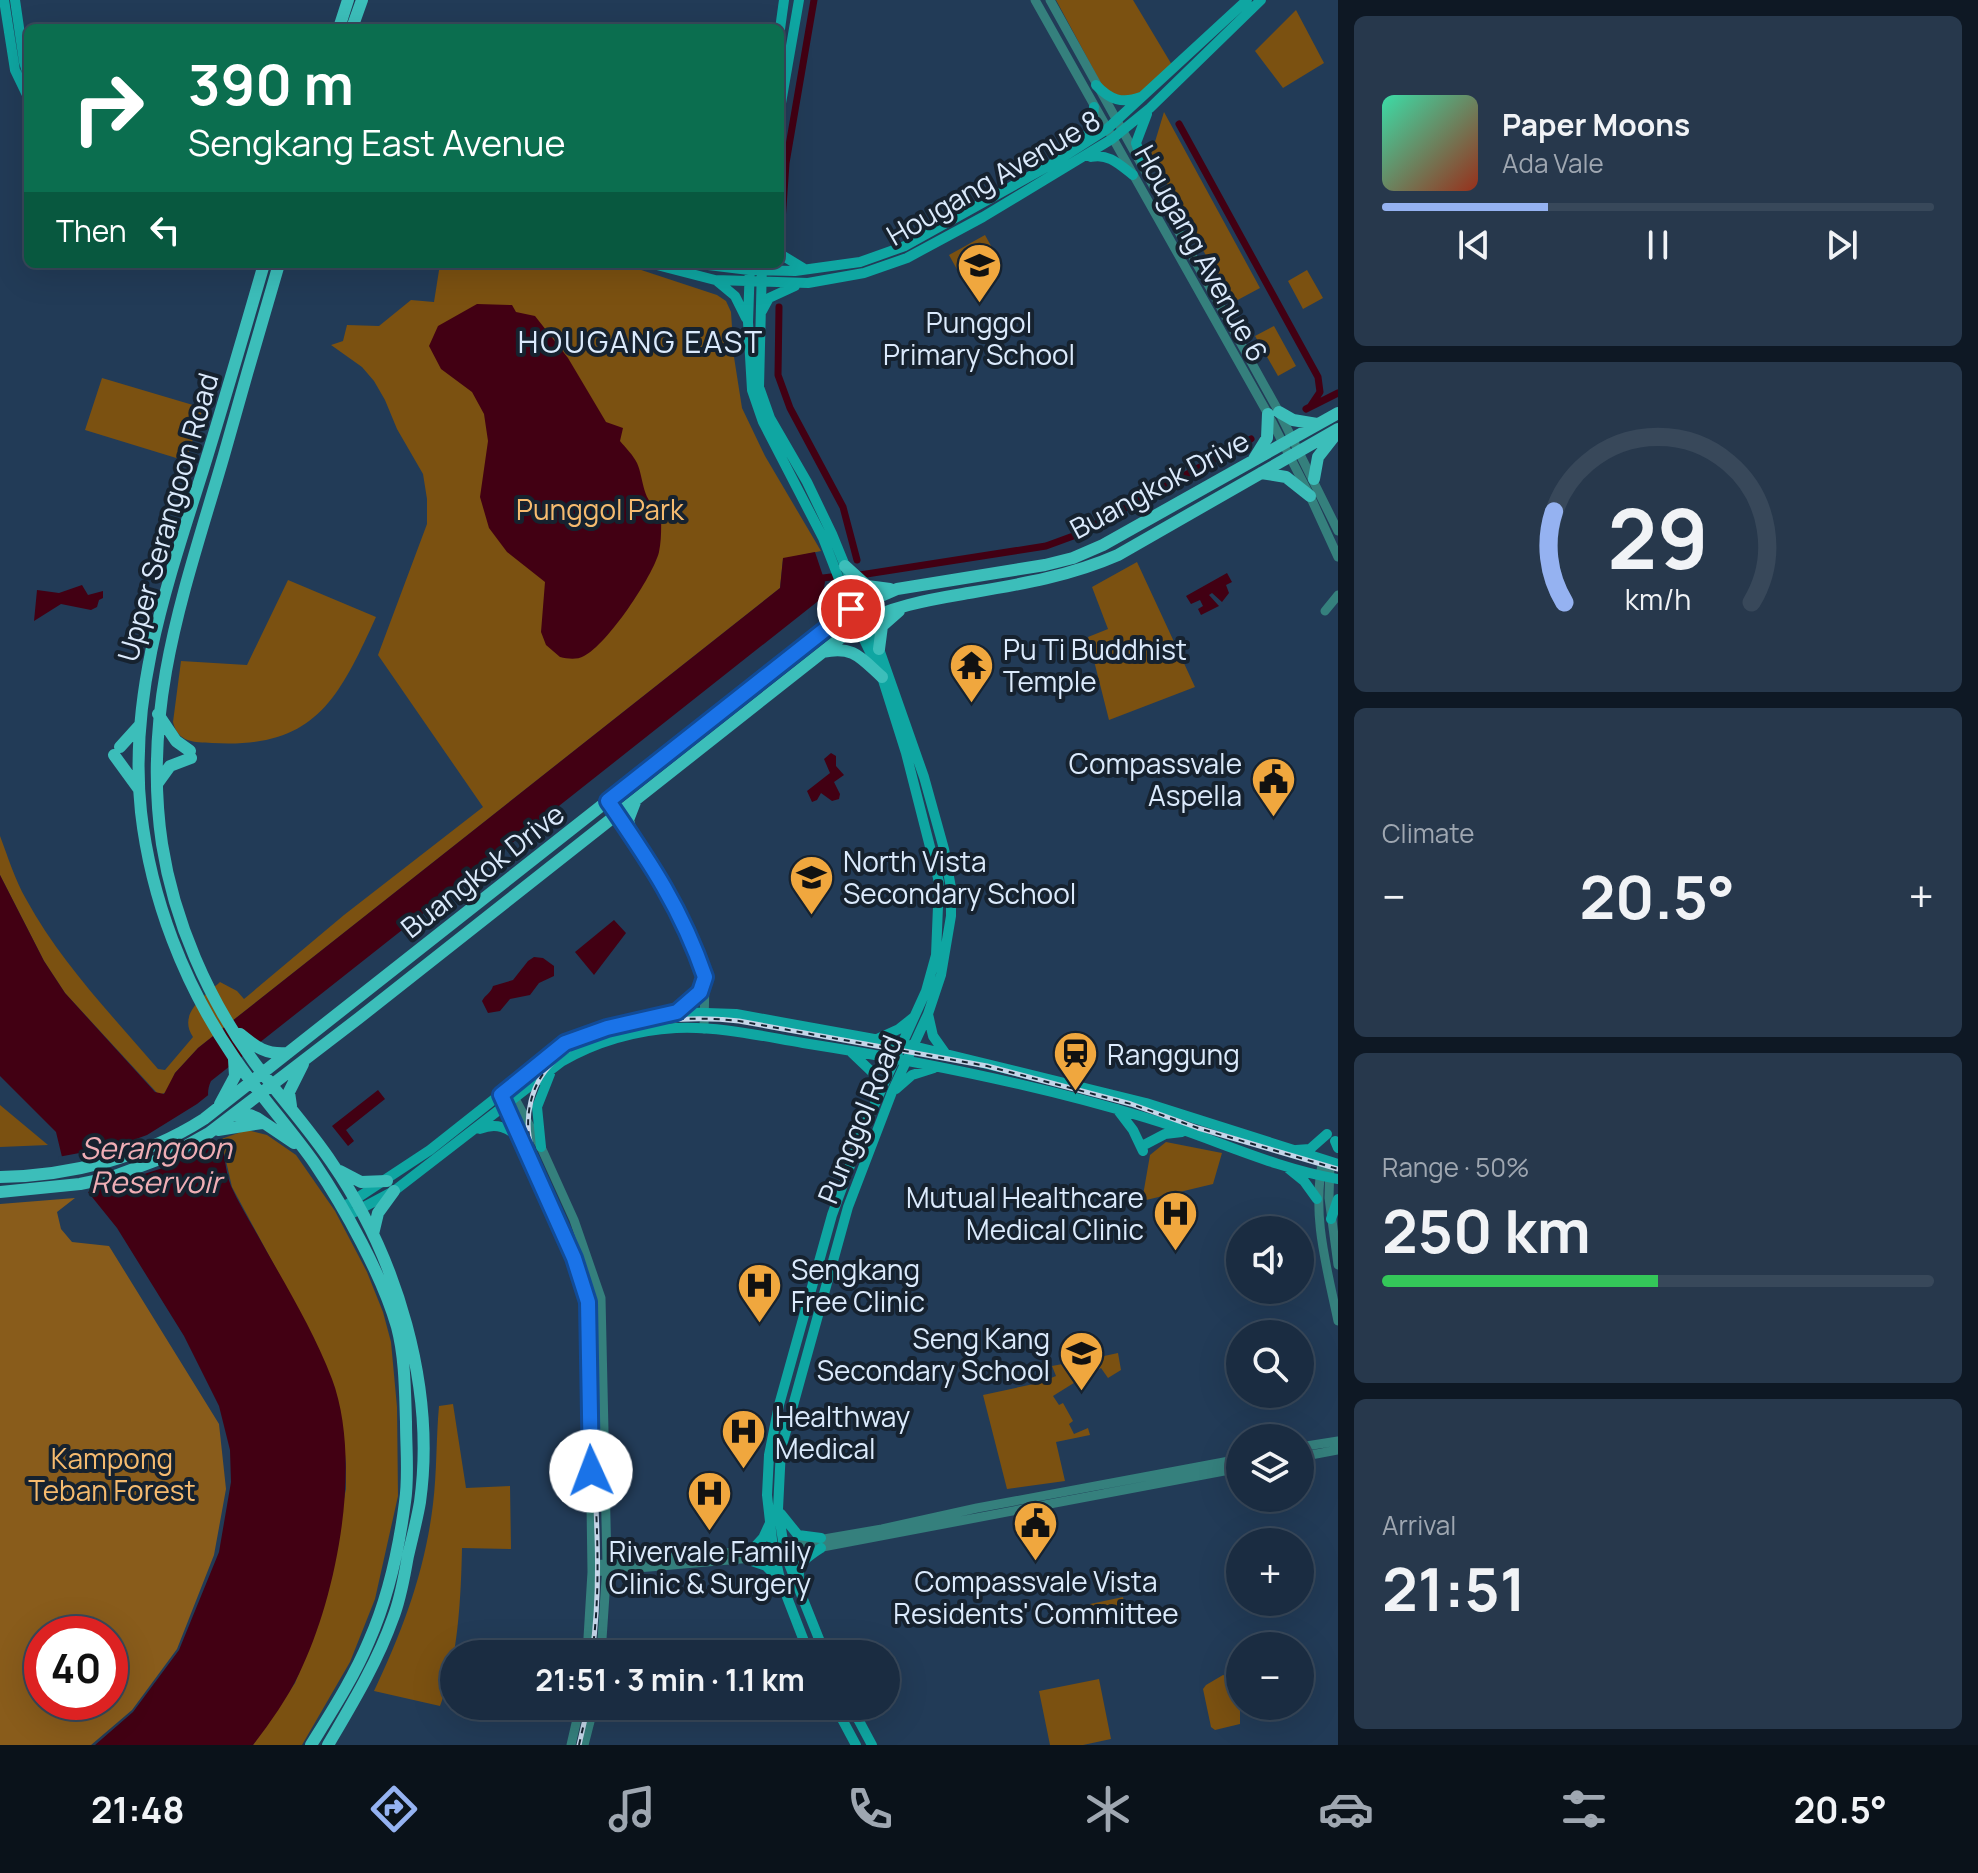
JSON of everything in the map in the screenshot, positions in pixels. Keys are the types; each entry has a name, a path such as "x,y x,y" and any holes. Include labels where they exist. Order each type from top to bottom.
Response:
{"main road":[{"path":"4,0 13,65 24,88"},
{"path":"15,0 24,52"},
{"path":"340,24 348,0"},
{"path":"353,24 362,0"},
{"path":"781,24 784,0"},
{"path":"784,86 799,0"},
{"name":"Hougang Avenue 8","path":"1121,125 1147,94 1247,0"},
{"name":"Hougang Avenue 8","path":"762,272 808,283 864,273 907,258 1074,164 1121,125 1150,108 1261,0"},
{"path":"1096,85 1105,95 1116,100 1134,99 1147,94"},
{"path":"1082,145 1092,125 1094,107"},
{"path":"1144,166 1136,143 1150,108"},
{"name":"Hougang Avenue 8","path":"726,268 762,272 860,262 905,246 1082,145 1109,134"},
{"path":"1074,164 1100,155 1112,159 1133,175"},
{"path":"784,256 805,269"},
{"name":"Upper Serangoon Road","path":"258,1078 234,1058 212,1023 190,983 169,930 151,867 138,755 145,682 162,601 263,268"},
{"name":"Upper Serangoon Road","path":"258,1078 204,977 177,908 162,841 156,787 158,714 178,608 278,268"},
{"name":"Hougang Avenue 8","path":"668,268 715,280 749,272"},
{"path":"749,272 752,390 763,422 807,503 842,584 856,606"},
{"path":"762,272 759,387 770,418 807,482 845,566 856,606"},
{"path":"715,280 735,296 748,322"},
{"path":"761,317 769,298 783,290 808,283"},
{"path":"1252,462 1267,438 1274,413 1317,424"},
{"name":"Buangkok Drive","path":"258,1078 856,606 897,589 1015,571 1073,558 1103,545 1338,413"},
{"path":"1314,479 1318,457 1338,431"},
{"name":"Buangkok Drive","path":"258,1078 307,1058 862,622 912,604 1087,569 1118,555 1338,431"},
{"path":"1261,473 1286,477 1310,496"},
{"path":"845,566 867,586 897,589"},
{"path":"818,634 837,610 842,584"},
{"path":"879,649 882,626 912,604"},
{"name":"Punggol Road","path":"804,1640 780,1579 778,1469 789,1411 848,1207 892,1092 936,955 939,882 906,753 856,606"},
{"name":"Punggol Road","path":"862,622 879,649 926,781 950,875 951,916 944,962 928,1014 908,1045"},
{"path":"820,653 839,649 851,651 882,677"},
{"path":"156,787 170,766 190,754 176,741 158,714"},
{"path":"140,791 117,751 141,724"},
{"path":"632,836 629,812 639,796"},
{"path":"677,1012 700,992 705,977"},
{"path":"373,1234 390,1186 565,1043 607,1028 677,1012 705,1011 945,1053 1146,1103 1330,1162"},
{"path":"928,1014 933,1036 945,1053"},
{"path":"875,1040 897,1030 916,1016"},
{"path":"232,1027 267,1053 288,1053"},
{"path":"345,1212 473,1132 553,1069 590,1046 647,1032 704,1029 730,1030 902,1060 1117,1109 1329,1177"},
{"path":"849,1050 873,1073 879,1097"},
{"path":"216,1110 235,1076 234,1058"},
{"path":"291,1108 289,1092 296,1073 307,1058"},
{"name":"Punggol Road","path":"819,1640 779,1551 770,1521 767,1495 769,1455 779,1405 832,1215 863,1130 902,1060"},
{"path":"892,1092 912,1075 936,1068"},
{"path":"541,1147 537,1107 553,1069"},
{"path":"0,1177 55,1172 122,1157 168,1139 216,1110 258,1078"},
{"path":"258,1078 291,1108 335,1167 373,1234 402,1304 411,1342 422,1424 420,1498 393,1618 372,1669 328,1745"},
{"path":"0,1192 109,1178 168,1156 237,1113 258,1078"},
{"path":"258,1078 345,1212 377,1277 398,1330 405,1405 406,1498 384,1600 359,1664 311,1745"},
{"path":"1117,1109 1143,1148 1165,1134 1188,1132"},
{"path":"237,1113 250,1115 305,1151"},
{"path":"209,1133 235,1125 262,1123"},
{"path":"473,1132 500,1126 521,1139"},
{"path":"1290,1150 1310,1149 1333,1141"},
{"path":"1284,1165 1304,1181 1317,1199"},
{"path":"335,1167 361,1182 390,1186"},
{"path":"1331,1219 1338,1199"},
{"path":"778,1509 798,1535 821,1543 798,1567 801,1594"},
{"path":"770,1521 763,1538 750,1555 780,1579"},
{"path":"843,1720 856,1745"},
{"path":"859,1720 872,1745"}],"street":[{"name":"Hougang Avenue 6","path":"1035,0 1109,134 1274,413"},
{"name":"Hougang Avenue 6","path":"1050,0 1144,166 1295,454"},
{"path":"1295,454 1314,479 1338,531"},
{"path":"1295,454 1338,557"},
{"path":"1325,611 1338,595"},
{"path":"608,801 680,912 705,977 704,1029"},
{"path":"505,1092 541,1147 574,1220 601,1298 607,1568 602,1640"},
{"path":"511,1103 521,1139 574,1258 588,1302 592,1568 588,1640"},
{"path":"1330,1162 1331,1219 1338,1265"},
{"path":"1329,1177 1317,1199 1338,1321"},
{"path":"1314,1446 1336,1445"},
{"path":"1314,1452 1336,1445"},
{"path":"1005,1508 1226,1462"},
{"path":"592,1568 779,1551 882,1529 1226,1470"},
{"path":"591,1492 605,1478"},
{"path":"571,1745 577,1720"},
{"path":"584,1745 590,1720"}],"green space":[{"path":"1056,0 1133,0 1172,65 1145,92 1123,98 1104,89"},
{"path":"1296,10 1324,63 1283,88 1255,51"},
{"path":"1164,112 1260,288 1232,303 1151,155"},
{"path":"985,235 1000,262 964,282 949,255"},
{"name":"Punggol Park","path":"439,268 635,268 717,295 726,301 731,312 742,408 765,456 821,551 783,559 780,588 198,1048 175,1073 167,1092 159,1095 65,993 44,961 0,875 0,836 22,892 55,945 158,1069 165,1070 193,1037 188,1020 195,1006 220,982 237,991 244,999 344,915 483,807 378,655 427,524 427,499 423,474 374,381 362,367 331,345 343,341 347,325 379,326 411,300 434,302"},
{"path":"1307,270 1323,298 1303,309 1288,281"},
{"path":"1274,326 1296,366 1278,376 1255,336"},
{"path":"102,378 203,408 186,461 85,430"},
{"path":"1137,562 1195,687 1109,720 1088,637 1108,629 1092,587"},
{"path":"288,580 376,617 335,695 299,728 276,738 247,743 212,743 183,738 173,722 181,661 247,665"},
{"path":"0,1105 48,1145 0,1147"},
{"path":"247,1130 267,1135 296,1155 335,1211 367,1272 383,1312 391,1342 397,1407 398,1496 375,1599 350,1662 302,1745 253,1745 295,1683 317,1627 346,1489 346,1464 334,1386 313,1337 232,1187 221,1139"},
{"path":"1166,1142 1222,1153 1213,1184 1142,1201 1150,1155"},
{"name":"Kampong Teban Forest","path":"75,1198 57,1212 61,1229 72,1242 109,1246 219,1424 226,1489 214,1555 177,1649 132,1710 128,1713 128,1616 24,1616 24,1720 120,1720 91,1745 0,1745 0,1204"},
{"path":"1118,1353 1121,1370 1108,1378 1101,1368 1080,1380 1076,1362"},
{"path":"1073,1362 1077,1381 1053,1396 1059,1405 1063,1403 1073,1421 1069,1424 1074,1434 1088,1428 1090,1435 1056,1442 1065,1481 1007,1489 983,1395 1043,1382 1047,1374 1051,1378 1056,1376 1052,1366"},
{"path":"453,1404 466,1488 510,1486 511,1549 462,1548 456,1640 440,1640 440,1706 374,1691 403,1623 424,1553 434,1492 439,1406"},
{"path":"1123,1597 1127,1618 1095,1625 1090,1604"},
{"path":"1226,1676 1226,1720 1240,1720 1240,1724 1215,1730 1211,1727 1203,1689"},
{"path":"1099,1679 1111,1739 1083,1745 1050,1745 1039,1691"}],"water":[{"path":"477,304 512,305 516,312 535,316 568,358 606,422 623,428 620,441 637,463 650,502 661,508 659,552 648,577 605,638 578,658 560,657 546,645 541,632 545,582 507,552 489,528 480,497 488,441 484,414 472,392 441,369 429,346 438,326"},
{"name":"Serangoon Reservoir","path":"815,552 825,582 822,598 211,1081 209,1102 231,1186 307,1324 332,1379 341,1412 345,1449 341,1528 325,1607 313,1642 289,1693 253,1745 95,1745 124,1720 128,1720 179,1650 219,1552 231,1482 230,1450 219,1406 184,1336 117,1228 63,1161 56,1132 0,1076 0,875 44,961 65,993 155,1092 164,1094 175,1073 198,1048 780,588 783,558"},
{"path":"1227,573 1232,582 1226,585 1229,593 1222,602 1212,593 1209,595 1219,606 1201,615 1198,609 1203,606 1200,600 1191,604 1186,596"},
{"path":"82,585 88,595 103,591 103,598 97,607 91,610 61,604 34,621 37,590 59,593"},
{"path":"831,753 836,756 836,766 844,775 834,782 839,799 832,801 821,793 812,802 807,791 830,773 824,759"},
{"path":"614,920 626,933 594,975 575,952"},
{"path":"534,957 543,958 554,966 554,976 539,983 530,995 510,999 500,1011 488,1013 482,1001 493,986 513,980"},
{"path":"378,1090 385,1099 346,1130 354,1141 348,1146 332,1126"}],"pier":[{"path":"212,1092 225,1137 172,1165 85,1193 60,1163 58,1157 117,1146 147,1135"}],"waterway":[{"path":"784,192 786,163 814,0"},
{"path":"1179,124 1318,377 1320,392 1310,407"},
{"path":"779,307 778,375 790,408 843,507 857,560"},
{"path":"1306,409 1338,393"},
{"path":"860,575 1046,546 1076,535 1251,439"},
{"path":"823,578 831,577"}],"railway":[{"path":"594,1640 597,1548 587,1297 584,1277 571,1240 538,1168 528,1125 531,1101 542,1075 562,1054 588,1039 649,1022 682,1019 739,1021 987,1066 1131,1104 1198,1128 1338,1169"},
{"path":"579,1745 585,1720"}],"place":[{"name":"Punggol Primary School","path":"979,304"},
{"name":"Pu Ti Buddhist Temple","path":"972,704"},
{"name":"Compassvale Aspella","path":"1273,818"},
{"name":"North Vista Secondary School","path":"812,916"},
{"name":"Ranggung","path":"1076,1093"},
{"name":"Mutual Healthcare Medical Clinic","path":"1175,1252"},
{"name":"Sengkang Free Clinic","path":"760,1324"},
{"name":"Seng Kang Secondary School","path":"1081,1393"},
{"name":"Healthway Medical","path":"744,1471"},
{"name":"Rivervale Family Clinic & Surgery","path":"710,1533"},
{"name":"Compassvale Vista Residents' Committee","path":"1036,1563"}],"district":[{"name":"HOUGANG EAST","path":"641,341"}],"route":[{"path":"591,1471 588,1302 574,1258 501,1095 565,1043 607,1028 677,1012 700,992 705,977 680,912 608,801 851,609"}]}
